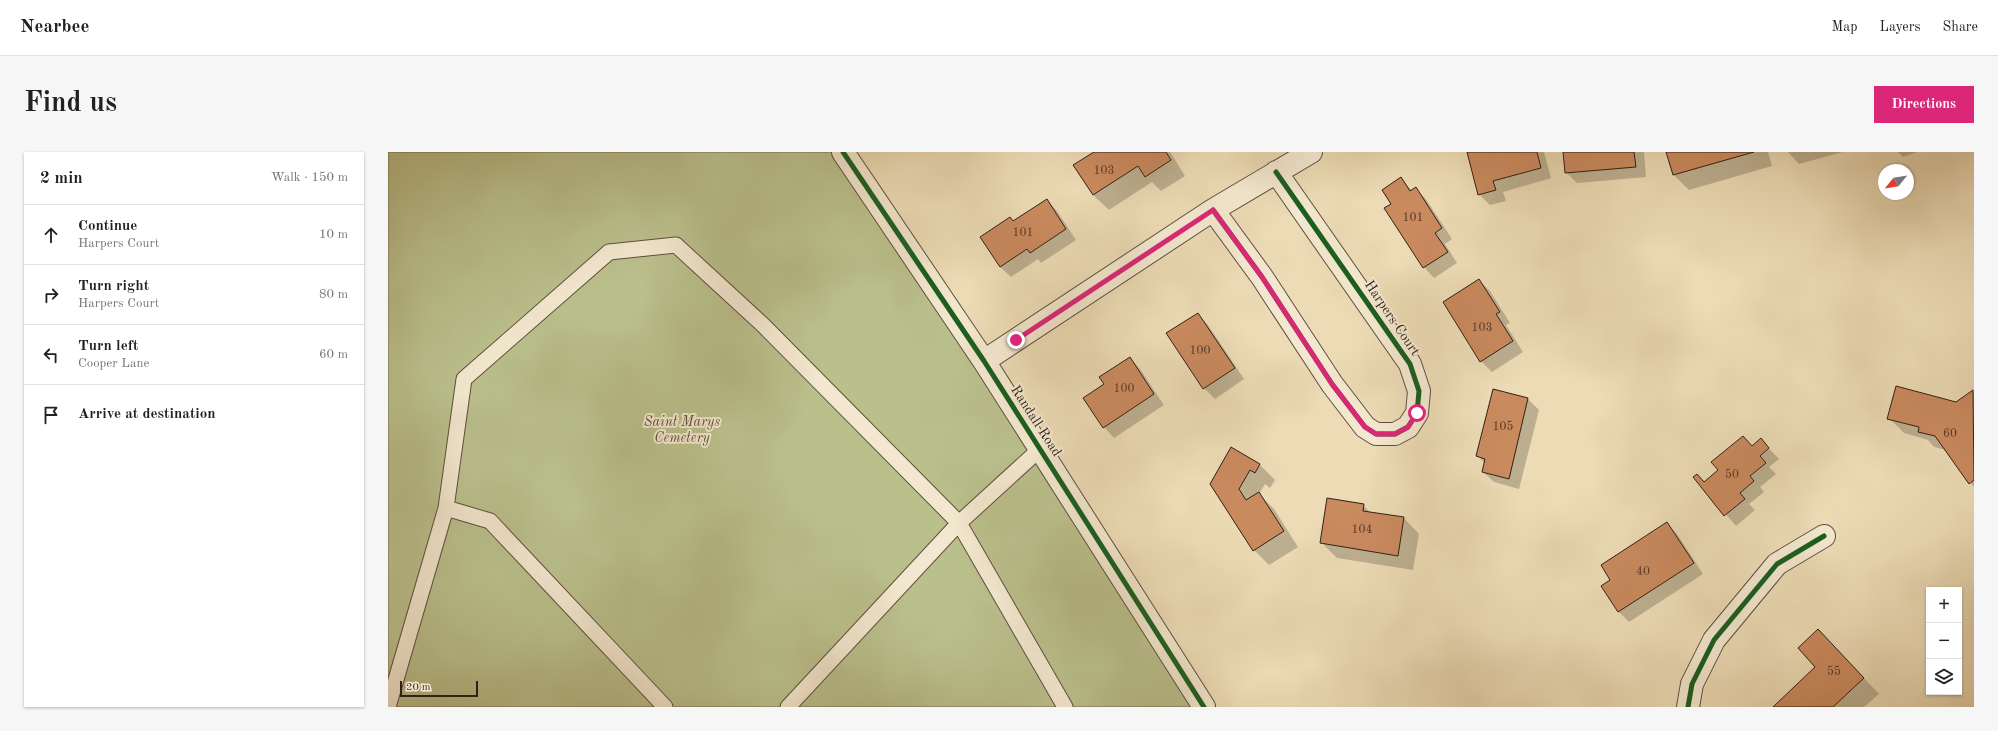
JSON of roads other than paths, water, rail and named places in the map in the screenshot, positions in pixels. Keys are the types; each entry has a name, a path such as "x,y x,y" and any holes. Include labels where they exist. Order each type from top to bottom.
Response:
{"street":[{"name":"Randall Road","path":"843,152 984,361 1204,707"},
{"path":"984,361 1213,210 1311,152"},
{"name":"Harpers Court","path":"1213,210 1262,277 1332,384 1365,427 1376,434 1395,434 1408,427 1417,413 1420,390 1410,364 1276,172"},
{"path":"1688,707 1692,684 1714,640 1777,564 1824,536"}],"lane":[{"path":"388,707 446,508 464,379 610,252 676,245 763,325 959,523 1065,707"},
{"path":"788,707 959,523 1040,449"},
{"path":"446,508 490,521 665,707"}],"park label":[{"name":"Saint Marys Cemetery","path":"682,430"}]}
